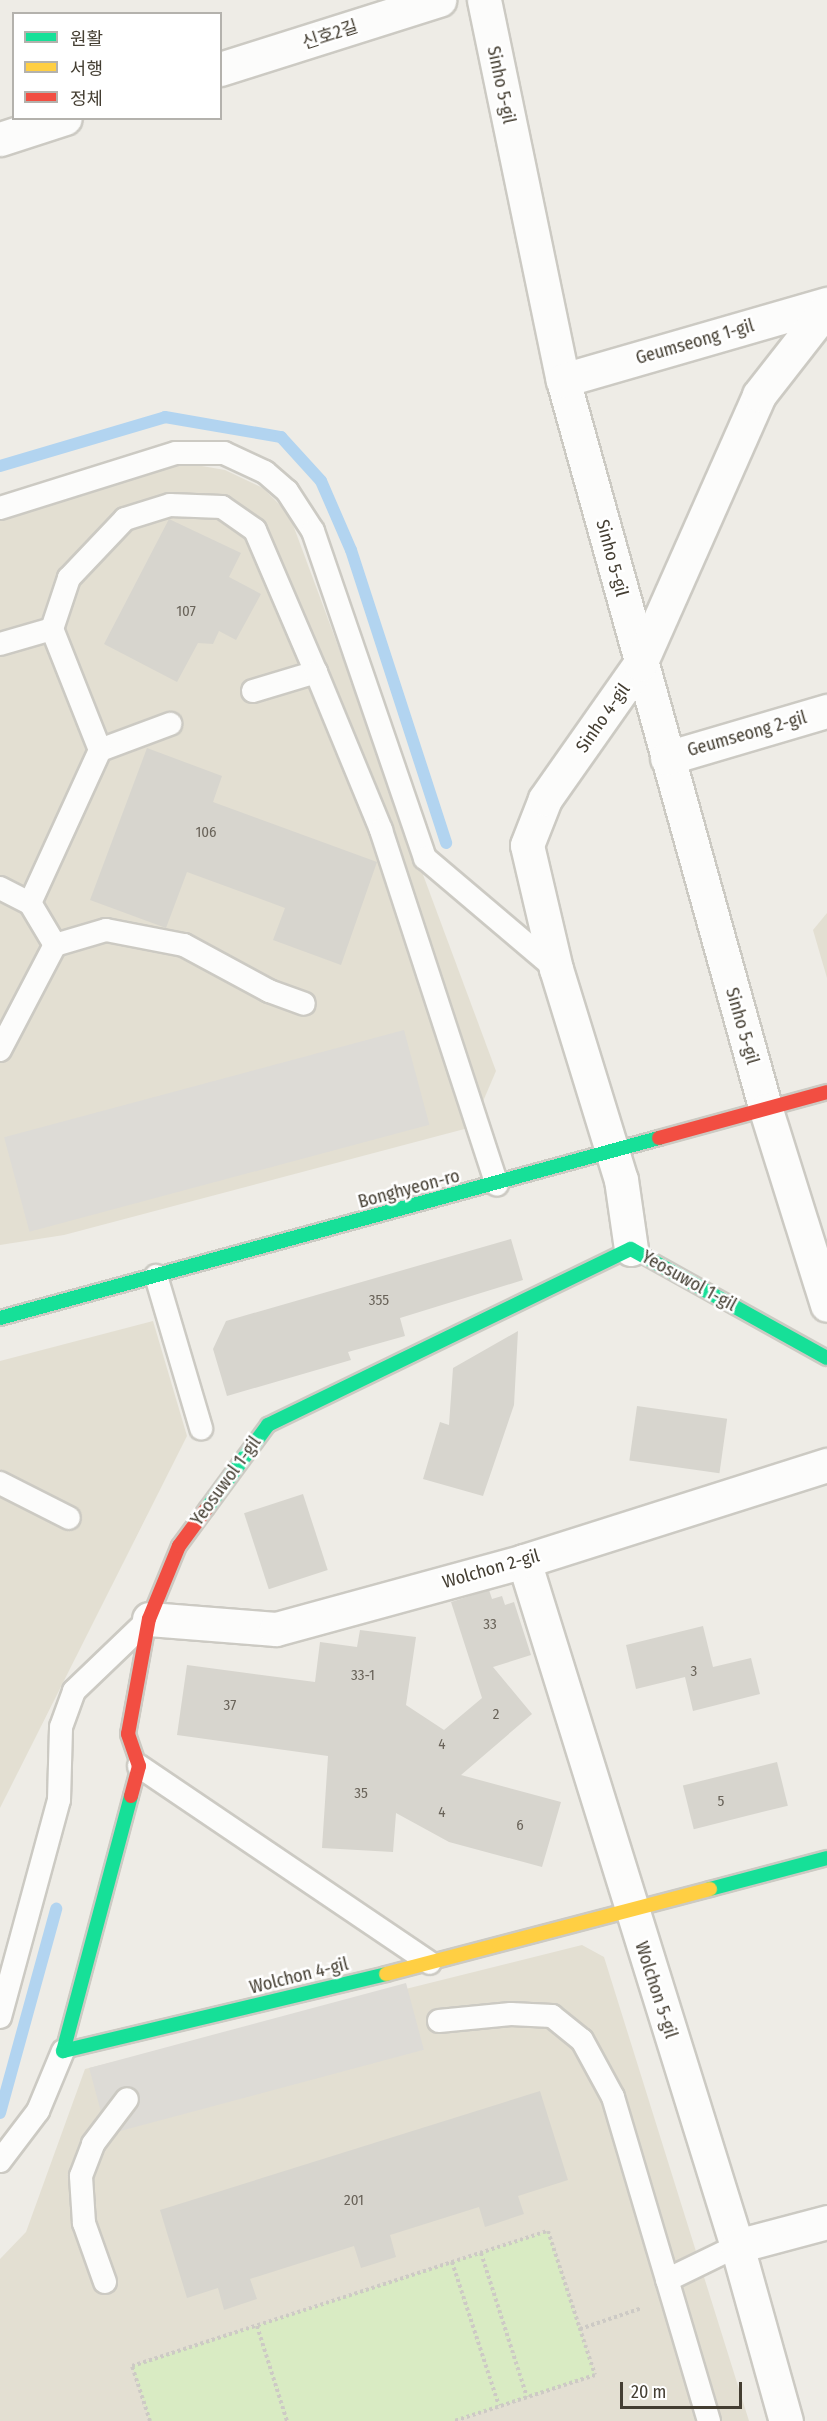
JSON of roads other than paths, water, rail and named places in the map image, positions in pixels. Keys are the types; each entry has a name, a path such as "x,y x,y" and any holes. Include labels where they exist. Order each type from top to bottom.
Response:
{"street":[{"name":"신호2길","path":"222,68 439,0"},
{"name":"Sinho 5-gil","path":"484,0 563,380 640,664 766,1110 827,1305"},
{"path":"0,139 59,120"},
{"name":"Geumseong 1-gil","path":"563,380 827,306"},
{"name":"Sinho 4-gil","path":"631,1249 614,1154 556,969 527,845 545,799 640,664 759,395 827,306"},
{"name":"Geumseong 2-gil","path":"667,758 827,711"},
{"name":"Bonghyeon-ro","path":"0,1318 614,1154 827,1092"},
{"name":"Yeosuwol 1-gil","path":"139,1766 128,1734 149,1619 179,1546 267,1425 631,1249 827,1358"},
{"name":"Wolchon 2-gil","path":"149,1619 276,1629 524,1561 827,1465"},
{"name":"Wolchon 5-gil","path":"524,1561 737,2246 786,2421"},
{"path":"63,2051 139,1766"},
{"name":"Wolchon 4-gil","path":"63,2051 430,1963 827,1858"},
{"path":"737,2246 827,2222"}],"lane":[{"path":"0,508 176,453 224,453 265,472 287,490 313,531 425,858 556,969"},
{"path":"100,750 52,629 69,578 125,519 170,505 222,507 255,530 381,830 497,1185"},
{"path":"0,644 52,629"},
{"path":"253,691 316,672"},
{"path":"30,903 100,750 170,724"},
{"path":"0,888 30,903 55,945"},
{"path":"0,1050 55,945 106,930 184,945 269,991 304,1004"},
{"path":"156,1276 201,1428"},
{"path":"0,1483 69,1518"},
{"path":"0,2017 59,1800 61,1727 74,1691 149,1619"},
{"path":"139,1766 430,1963"},
{"path":"439,2021 511,2014 552,2016 582,2040 613,2097 709,2421"},
{"path":"0,2161 38,2111 63,2051"},
{"path":"105,2282 84,2223 81,2176 93,2144 127,2099"},
{"path":"667,2280 737,2246"}],"waterway":[{"path":"0,466 165,417 281,437 321,481 351,550 446,843"},
{"path":"0,2113 56,1909"}]}
